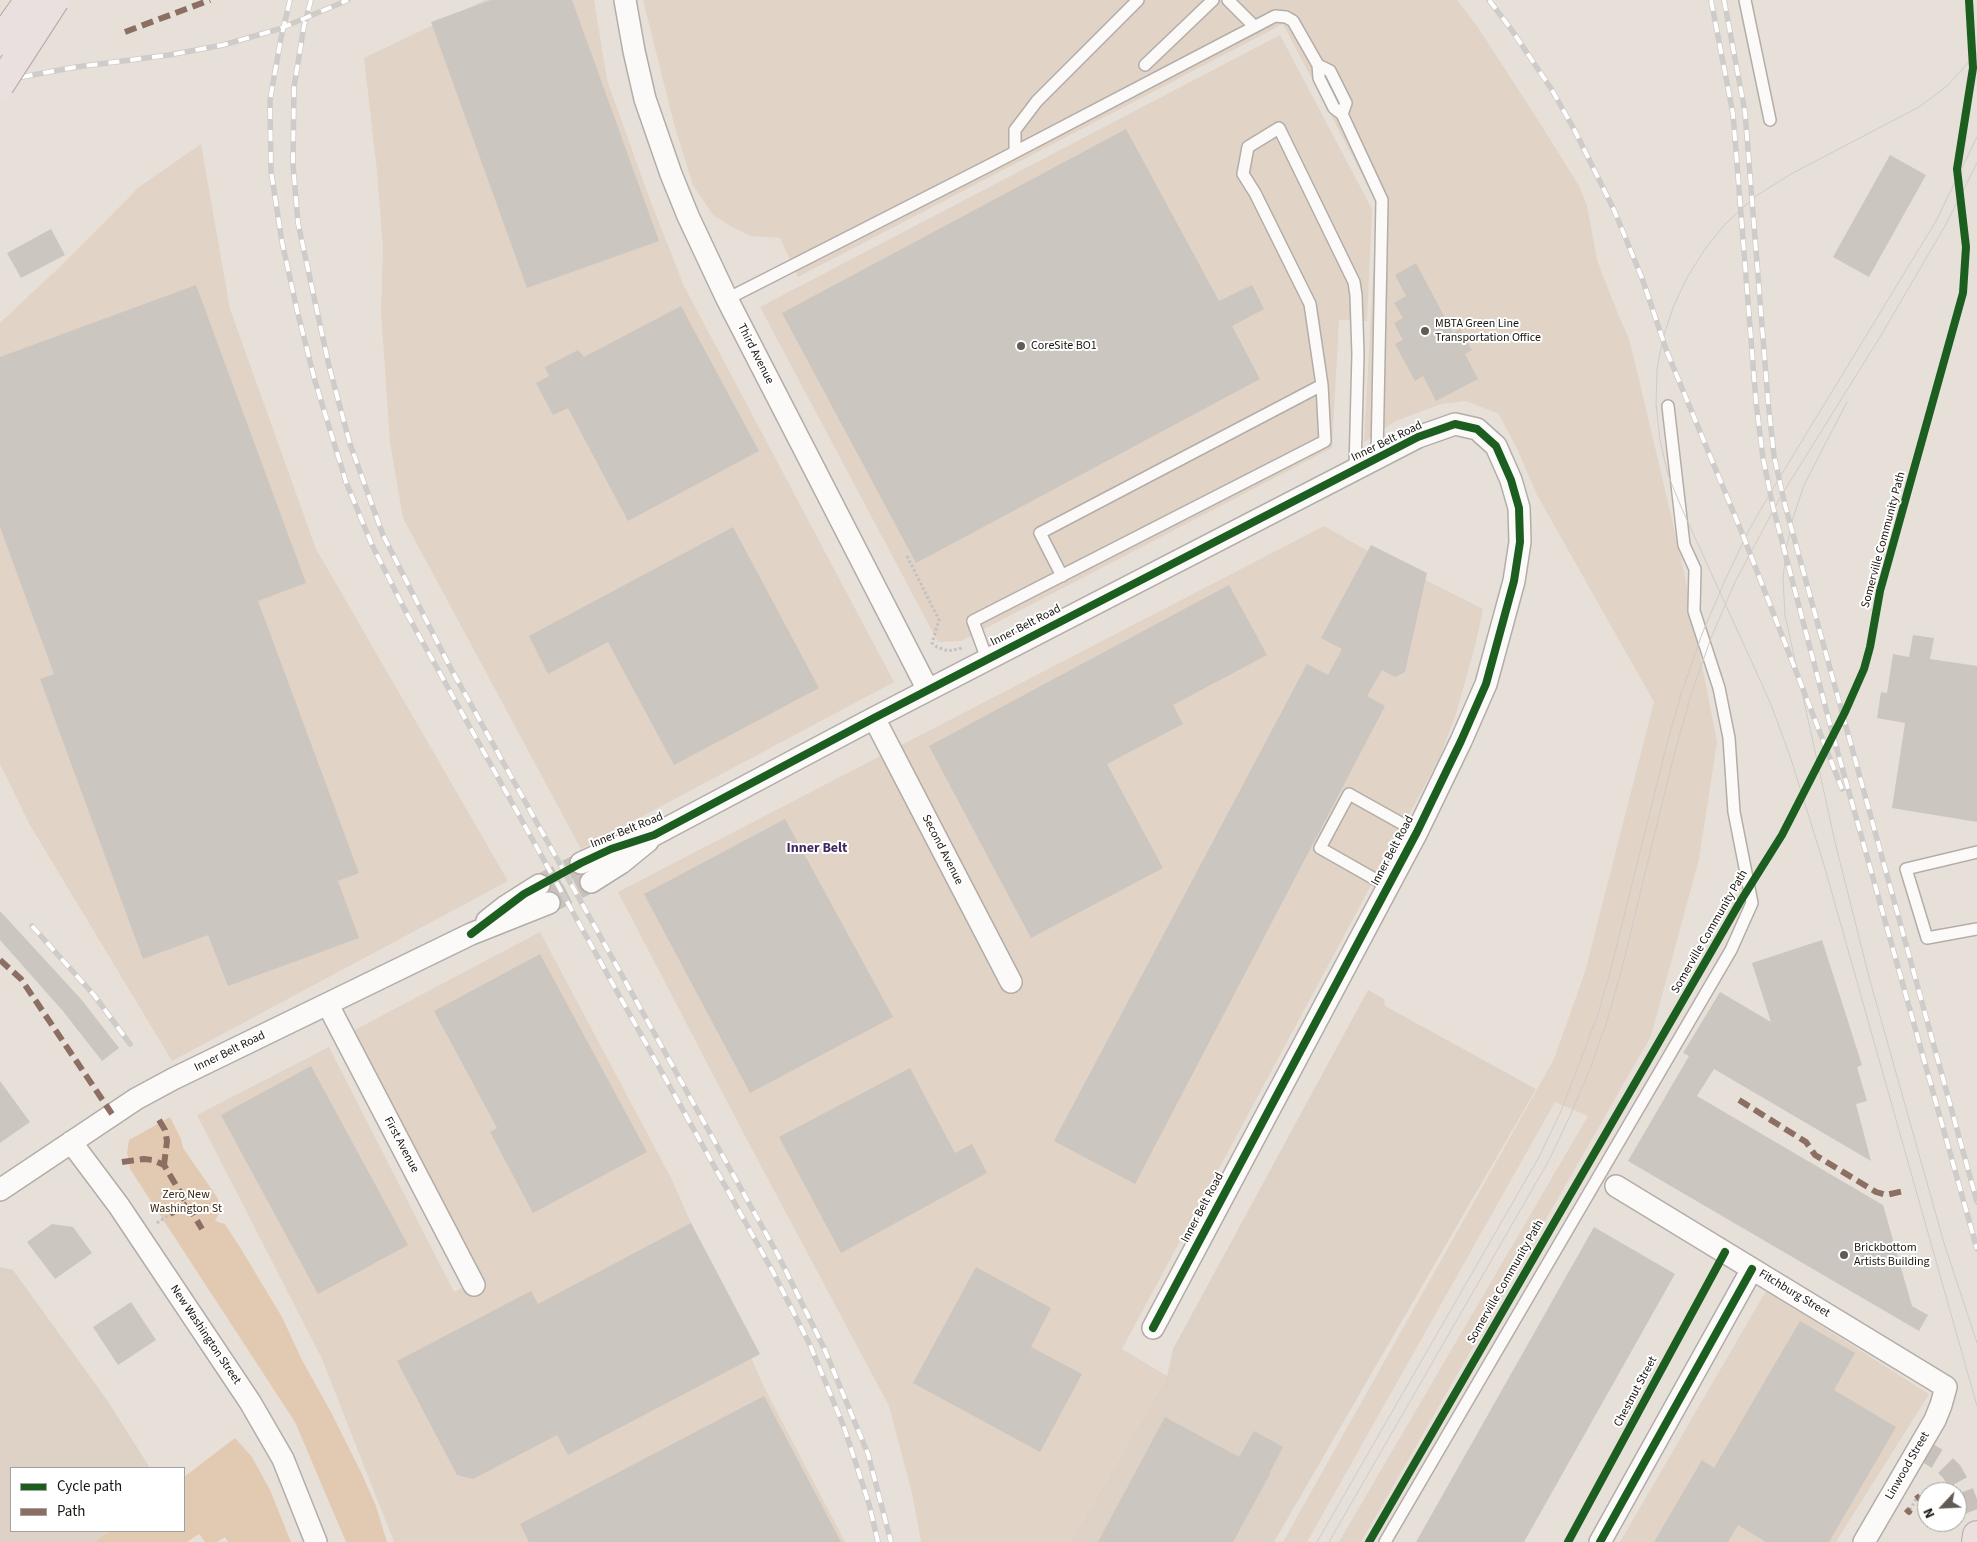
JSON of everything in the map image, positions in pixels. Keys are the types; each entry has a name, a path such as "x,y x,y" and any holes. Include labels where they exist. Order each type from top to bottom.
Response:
{"highway":[{"path":"0,41 28,0"},
{"path":"0,84 55,0"},
{"path":"1976,1542 1977,1535"}],"street":[{"name":"Third Avenue","path":"625,0 645,99 658,139 688,216 727,300 928,690"},
{"name":"Inner Belt Road","path":"581,863 611,849 654,835 874,718 1418,437 1455,424 1477,429 1496,446 1511,480 1519,508 1520,542 1514,580 1486,684 1462,741 1417,832 1153,1328"},
{"name":"Second Avenue","path":"874,718 1011,982"},
{"name":"Inner Belt Road","path":"591,882 621,863 654,835"},
{"name":"Inner Belt Road","path":"0,1190 136,1099 165,1083 471,934 544,894"},
{"name":"First Avenue","path":"328,1005 474,1285"},
{"name":"New Washington Street","path":"71,1142 119,1206 254,1409 283,1460 316,1542"},
{"name":"Fitchburg Street","path":"1616,1186 1946,1387"},
{"path":"1600,1542 1752,1269"},
{"name":"Linwood Street","path":"1864,1542 1935,1420 1946,1387"}],"lane":[{"path":"1015,152 1015,130 1037,101 1138,0"},
{"path":"1145,65 1213,0"},
{"path":"1228,0 1254,26"},
{"path":"1745,0 1770,120"},
{"path":"727,300 1015,152 1254,26 1275,16 1286,17 1293,21 1318,65 1330,72 1346,103 1342,114 1382,200 1377,458"},
{"path":"981,663 972,622 1325,441 1322,385 1310,304 1254,192 1243,174 1248,147 1279,128 1354,282 1358,354 1355,469"},
{"path":"1062,576 1040,534 1322,385"},
{"path":"1385,1542 1731,950 1752,903 1734,812 1729,738 1719,688 1694,611 1695,569 1684,546 1668,406"},
{"path":"1387,886 1320,848 1349,794 1417,832"},
{"path":"1977,852 1906,869 1927,938 1977,929"}],"path":[{"path":"907,556 939,620 932,643 948,651 966,648 981,663"},
{"path":"157,1223 170,1214"},
{"path":"1910,1510 1916,1499"}],"shaded area":[{"path":"485,0 594,0 607,80 650,200 684,286 894,682 581,849 403,518 390,442 381,311 383,248 377,171 364,58"},
{"path":"643,0 1457,0 1477,26 1579,186 1587,206 1597,260 1629,339 1637,371 1681,558 1717,742 1699,859 1651,1036 1361,1542 1339,1542 1588,1116 1555,1102 1307,1542 1283,1542 1554,1059 1585,972 1654,702 1537,495 1499,414 1466,401 1441,404 1396,421 1364,442 1377,203 1283,24 798,277 780,238 750,236 732,227 713,215 693,185 674,124"},
{"path":"1280,35 1372,209 1367,321 1339,320 1332,448 961,641 938,642 760,307"},
{"path":"201,144 230,309 316,549 508,881 172,1061 30,825 0,764 0,323 69,258 139,187"},
{"path":"1324,526 1368,551 1483,609 1456,714 1439,759 1122,1349 1167,1376 1070,1542 921,1542 912,1493 889,1406 618,892"},
{"path":"540,932 671,1178 765,1389 845,1542 394,1542 322,1359 197,1115 329,1047 454,1292 479,1279 349,1033"},
{"path":"1368,990 1384,999 1385,1006 1536,1089 1274,1542 1070,1542 1167,1376 1173,1349"},
{"path":"0,1267 13,1270 107,1400 149,1467 10,1467 10,1532 109,1532 94,1542 0,1542"},
{"path":"1766,1291 1929,1394 1836,1542 1620,1542"}],"green space":[{"name":"Zero New Washington St","path":"170,1117 181,1139 183,1148 217,1197 221,1210 215,1221 225,1224 241,1249 282,1317 302,1360 333,1416 376,1506 387,1542 346,1542 295,1422 130,1169 127,1153 129,1140"},
{"path":"235,1438 252,1457 270,1490 291,1542 228,1542 225,1537 217,1542 205,1542 199,1534 187,1542 94,1542 109,1532 185,1532 185,1476"}],"building":[{"path":"491,0 572,0 659,241 527,288 431,22"},
{"name":"CoreSite BO1","path":"1126,129 1219,301 1252,285 1264,309 1232,326 1260,379 916,563 782,313"},
{"path":"1890,155 1926,175 1869,277 1833,257"},
{"path":"51,229 65,255 21,278 7,253"},
{"name":"MBTA Green Line Transportation Office","path":"1416,263 1453,333 1460,329 1472,350 1465,354 1478,379 1436,401 1423,376 1415,381 1395,344 1403,340 1394,323 1403,318 1394,303 1406,296 1395,275"},
{"path":"196,285 306,583 258,601 359,873 338,881 359,938 228,986 208,935 143,959 40,679 54,674 0,527 0,357"},
{"path":"681,306 759,451 628,521 568,408 553,415 536,383 549,376 545,367 578,350 584,357"},
{"path":"733,527 819,688 674,765 608,642 548,674 529,636"},
{"path":"1371,545 1427,573 1405,672 1395,677 1382,670 1367,696 1385,706 1135,1184 1054,1141 1307,664 1328,675 1342,649 1321,638"},
{"path":"1229,585 1267,655 1173,705 1183,724 1107,764 1163,868 1031,938 929,746"},
{"path":"1913,635 1934,638 1930,659 1977,666 1977,822 1892,808 1905,723 1877,718 1881,692 1887,693 1893,654 1909,657"},
{"path":"785,819 893,1017 750,1093 644,894"},
{"path":"0,911 81,999 119,1048 102,1061 62,1010 0,940"},
{"path":"1822,940 1862,1065 1857,1067 1867,1101 1856,1104 1871,1161 1714,1069 1697,1096 1883,1205 1912,1306 1928,1315 1919,1331 1628,1161 1689,1056 1683,1053 1720,992 1771,1022 1752,963"},
{"path":"540,954 647,1152 533,1213 490,1132 497,1128 434,1011"},
{"path":"311,1066 408,1245 318,1294 221,1115"},
{"path":"910,1068 955,1153 972,1144 987,1173 841,1253 779,1137"},
{"path":"0,1081 30,1122 0,1143"},
{"path":"691,1223 760,1354 568,1455 557,1435 473,1479 457,1475 397,1361 531,1291 538,1304"},
{"path":"52,1224 73,1227 92,1253 55,1279 27,1242"},
{"path":"1594,1227 1675,1274 1524,1542 1416,1542"},
{"path":"976,1267 1051,1308 1031,1347 1082,1374 1040,1452 913,1383"},
{"path":"131,1302 156,1340 118,1365 93,1327"},
{"path":"1800,1321 1855,1353 1834,1390 1896,1427 1829,1542 1766,1542 1738,1525 1728,1542 1654,1542 1702,1460 1714,1468"},
{"path":"764,1396 841,1542 529,1542 520,1524"},
{"path":"1165,1417 1239,1457 1254,1431 1283,1447 1233,1542 1098,1542"}],"tunnel":[{"path":"539,885 581,863"},
{"path":"549,903 591,882"},
{"path":"1919,1448 1941,1461 1952,1472 1963,1492 1977,1528"}],"tram line":[{"path":"1977,53 1947,86 1919,107 1791,174 1756,196 1725,224 1705,249 1688,276 1674,305 1663,338 1657,369 1656,404 1660,440 1668,475 1770,702 1790,756 1824,865 1977,1406"},
{"path":"1317,1542 1539,1157 1561,1111 1597,1017 1611,969 1681,694 1702,634 1726,578 1749,530 1772,490 1936,221 1977,137"},
{"path":"1329,1542 1548,1162 1590,1069 1607,1021 1621,972 1674,755 1691,695 1711,638 1735,582 1781,496 1880,337 1945,226 1977,163"},
{"path":"1847,402 1804,485 1793,518 1786,550 1783,579 1785,615 1835,842 1869,977 1944,1243 1977,1343"}],"railway":[{"path":"0,29 40,0"},
{"path":"0,40 56,0"},
{"path":"290,0 270,100 271,171 282,242 297,310 315,381 346,482 372,545 407,614 773,1272 810,1345 844,1427 869,1504 878,1542"},
{"path":"311,0 304,26 294,87 293,164 298,223 329,366 350,444 383,535 450,667 778,1255 824,1348 868,1454 891,1542"},
{"path":"0,81 76,67 169,55 223,45 279,29 348,0"},
{"path":"1489,0 1552,90 1575,131 1614,210 1642,278 1667,352 1742,533 1842,789"},
{"path":"1711,0 1733,114 1756,402 1763,458 1773,507 1831,728 1977,1249"},
{"path":"1724,0 1745,112 1774,456 1785,505 1977,1202"},
{"path":"32,926 94,995 130,1044"}],"marked path":[{"path":"125,32 210,0"},
{"path":"0,960 21,979 112,1114"},
{"path":"1739,1100 1806,1142 1815,1155 1876,1192 1886,1195 1904,1191"},
{"path":"159,1120 165,1130 167,1141 164,1165"},
{"path":"122,1162 144,1159 153,1160 164,1165 202,1229"},
{"path":"170,1214 187,1204"},
{"path":"1906,1509 1909,1512 1910,1510"}],"cycle path":[{"name":"Somerville Community Path","path":"1369,1542 1740,902 1782,835 1845,712 1864,669 1880,591 1963,293 1966,247 1957,169 1973,68 1969,0"},
{"path":"471,934 524,894 581,863 611,849 654,835 874,718 1418,437 1455,424 1477,429 1496,446 1511,480 1519,508 1520,542 1514,581 1486,684 1417,832 1153,1328"},
{"name":"Chestnut Street","path":"1568,1542 1725,1252"},
{"path":"1600,1542 1752,1269"}],"place":[{"name":"MBTA Green Line Transportation Office","path":"1425,331"},
{"name":"CoreSite BO1","path":"1021,346"},
{"name":"Brickbottom Artists Building","path":"1844,1255"}],"district":[{"name":"Inner Belt","path":"817,849"}]}
